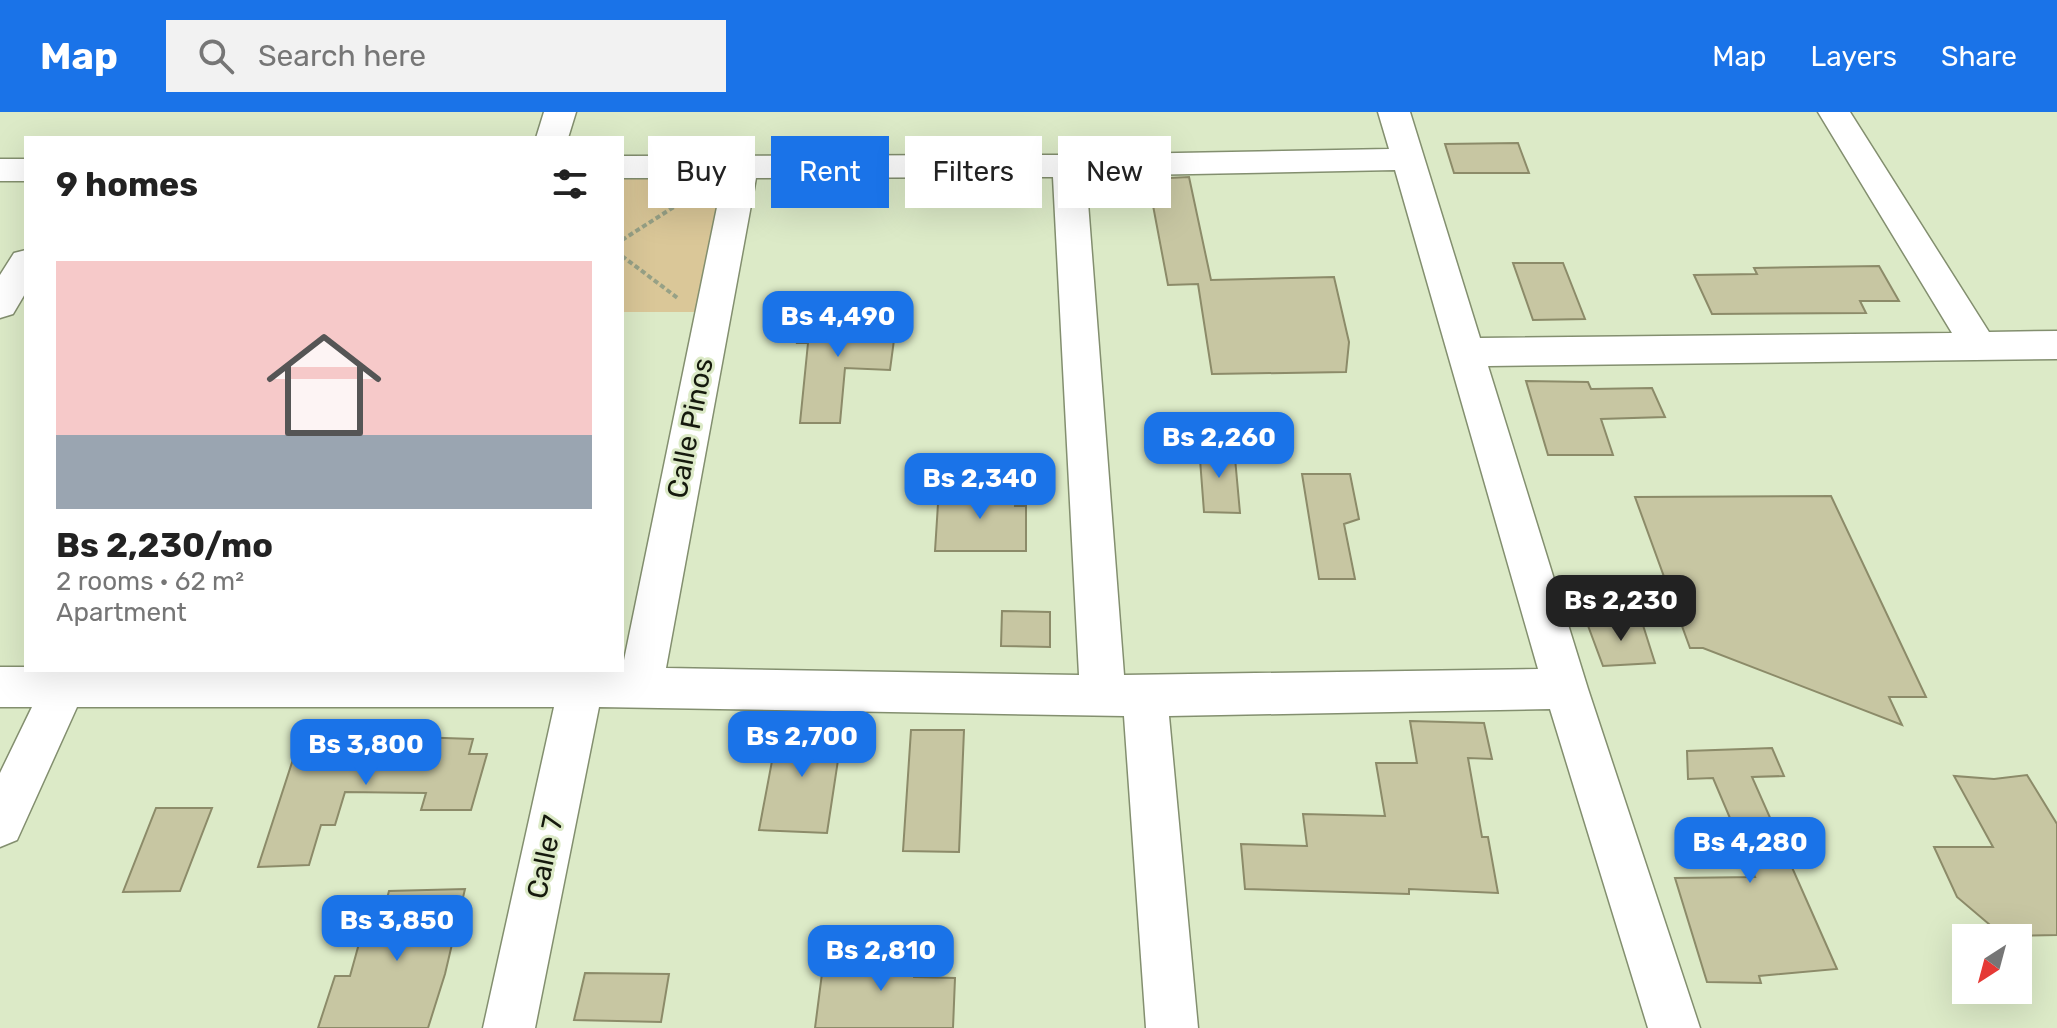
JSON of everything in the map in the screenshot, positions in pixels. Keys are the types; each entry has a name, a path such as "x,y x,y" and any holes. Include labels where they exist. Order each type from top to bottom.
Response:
{"street":[{"path":"553,136 560,112"},
{"path":"1394,112 1566,689 1674,1028"},
{"path":"1834,112 1979,346"},
{"path":"1171,164 1407,159"},
{"path":"755,168 1058,166"},
{"path":"624,167 648,167"},
{"path":"0,170 24,170"},
{"name":"Calle Pinos","path":"640,688 733,208"},
{"path":"1073,208 1124,695 1172,1028"},
{"path":"0,305 24,265"},
{"path":"1466,352 2057,345"},
{"path":"0,687 63,689 226,679 1124,695 1566,689"},
{"name":"Calle 7","path":"509,1028 581,687"},
{"path":"0,824 63,689"}],"path":[{"path":"624,239 673,208"},
{"path":"624,258 683,302"}],"shaded area":[{"path":"624,175 648,175 648,208 717,208 696,312 624,312"}],"building":[{"path":"1518,143 1529,173 1454,173 1445,144"},
{"path":"1189,177 1211,280 1334,277 1349,342 1346,372 1212,374 1198,284 1168,285 1153,208 1171,208 1171,178"},
{"path":"1513,263 1563,263 1585,319 1533,320"},
{"path":"1879,266 1899,301 1860,301 1866,313 1712,314 1694,275 1757,274 1754,268"},
{"path":"804,308 843,310 841,323 896,325 890,370 845,368 840,423 800,423 808,343 797,343"},
{"path":"1526,381 1588,382 1591,389 1652,388 1665,417 1601,419 1613,455 1548,455"},
{"path":"1199,446 1234,447 1240,513 1204,512"},
{"path":"1302,474 1350,474 1359,519 1344,524 1355,579 1319,579"},
{"path":"939,488 1016,489 1015,506 1026,506 1026,551 935,551"},
{"path":"1831,496 1926,697 1889,697 1902,725 1703,648 1690,648 1635,497"},
{"path":"1002,611 1050,612 1050,647 1001,646"},
{"path":"1642,622 1655,663 1603,666 1587,623"},
{"path":"1410,721 1484,723 1492,759 1468,758 1482,837 1488,837 1498,893 1409,889 1409,894 1245,889 1241,844 1307,846 1303,814 1385,816 1376,763 1417,763"},
{"path":"779,724 843,727 827,833 759,830"},
{"path":"911,730 964,730 959,852 903,851"},
{"path":"415,737 473,739 469,754 487,754 471,810 421,810 426,793 345,792 335,825 321,825 309,865 258,867 297,747 415,744"},
{"path":"1772,748 1784,776 1752,777 1837,969 1759,976 1761,983 1707,982 1675,878 1755,877 1713,778 1688,779 1687,751"},
{"path":"2027,775 2057,824 2057,935 2032,935 2032,924 1989,924 1957,897 1934,847 1993,847 1954,776 1994,779"},
{"path":"156,808 212,808 180,891 123,892"},
{"path":"465,889 445,974 428,1028 318,1028 335,976 350,976 370,904 384,909 389,891"},
{"path":"825,950 911,954 914,977 955,978 953,1028 815,1028"},
{"path":"585,973 669,974 661,1022 574,1020"}]}
